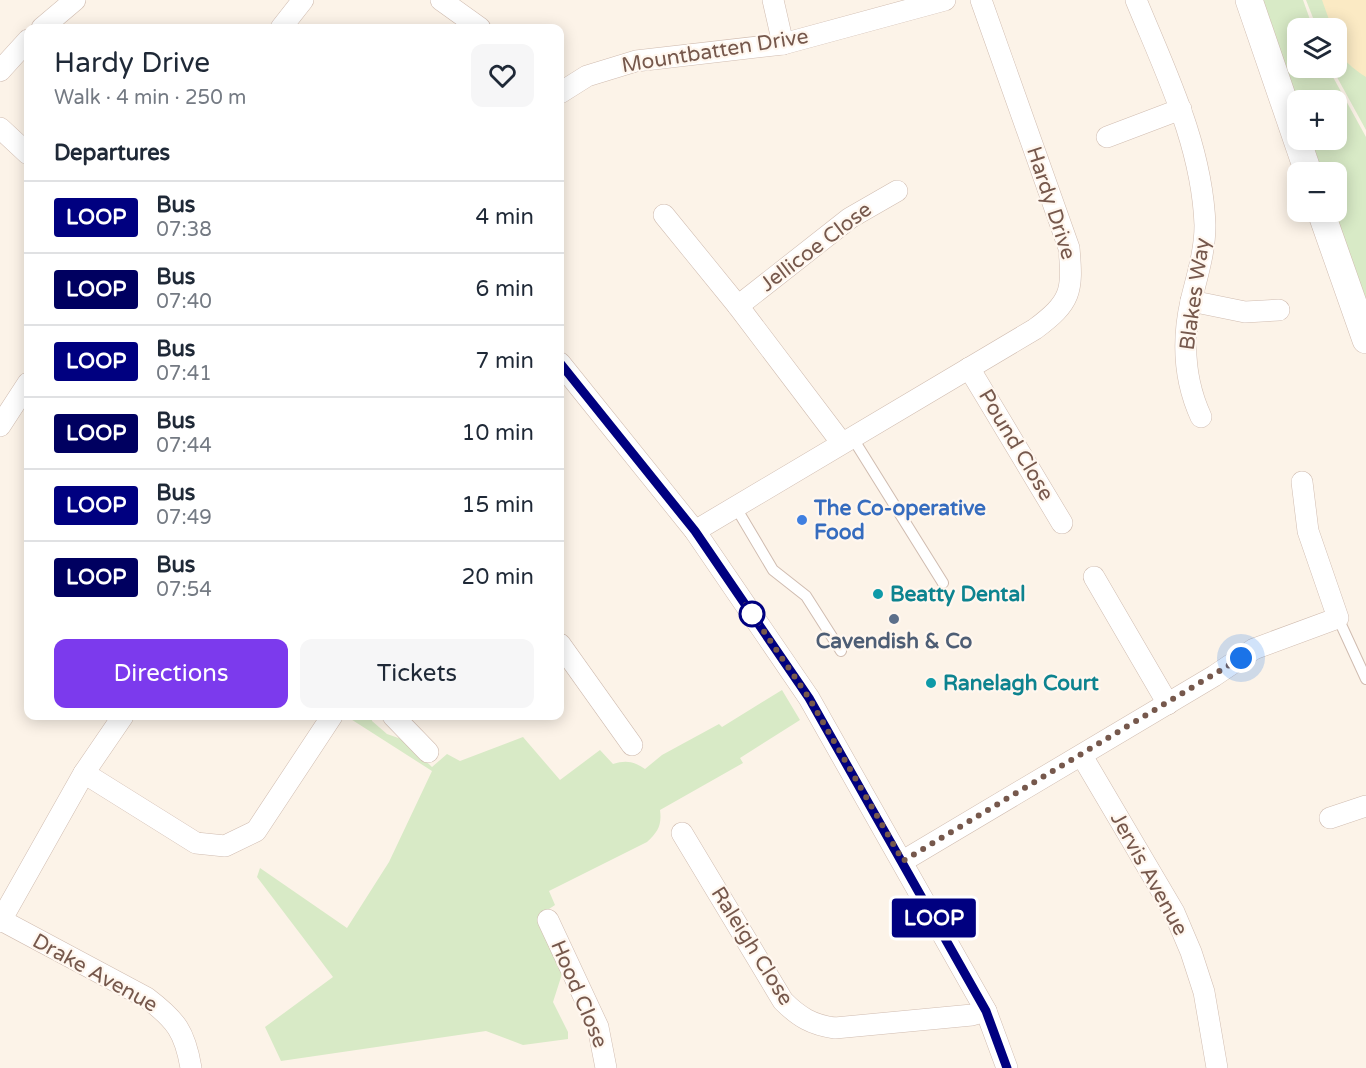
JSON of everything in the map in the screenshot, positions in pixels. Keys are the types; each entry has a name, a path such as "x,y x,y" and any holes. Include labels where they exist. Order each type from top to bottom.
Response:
{"street":[{"path":"47,24 75,0"},
{"path":"284,24 303,0"},
{"path":"441,0 474,24"},
{"path":"773,0 783,44"},
{"name":"Mountbatten Drive","path":"564,89 587,76 636,61 783,44 945,0"},
{"name":"Hardy Drive","path":"695,531 846,439 1035,329 1059,311 1068,294 1072,274 1070,248 981,0"},
{"name":"Blakes Way","path":"1136,0 1194,144 1205,226 1202,260 1191,301 1185,358 1191,397 1201,417"},
{"path":"1249,0 1305,162"},
{"path":"0,71 24,44"},
{"path":"1107,137 1181,109"},
{"path":"0,128 24,150"},
{"name":"Jellicoe Close","path":"738,306 850,218 897,191"},
{"name":"Jellicoe Close","path":"664,215 846,439"},
{"path":"1325,222 1366,340"},
{"path":"1191,301 1245,312 1279,310"},
{"name":"Pound Close","path":"969,368 1062,523"},
{"path":"564,373 695,531 809,698 986,1011 1007,1068"},
{"path":"0,426 24,389"},
{"path":"903,861 1082,756 1254,649 1338,618 1308,531 1302,482"},
{"path":"1094,576 1168,704"},
{"path":"564,650 633,745"},
{"path":"0,921 84,773 120,720"},
{"path":"84,773 196,843 225,846 256,831 329,720"},
{"path":"397,720 428,752"},
{"name":"Jervis Avenue","path":"1082,756 1174,912 1191,952 1204,992 1217,1068"},
{"path":"1330,818 1366,806"},
{"name":"Raleigh Close","path":"682,833 783,1001 797,1016 815,1025 835,1028 972,1015 986,1011"},
{"name":"Hood Close","path":"548,920 598,1027 606,1068"},
{"name":"Drake Avenue","path":"0,921 147,998 166,1012 179,1027 187,1043 191,1068"}],"lane":[{"path":"846,439 943,583"},
{"path":"735,506 773,570 806,596 842,651"},
{"path":"1338,618 1366,678"}],"green space":[{"path":"1260,0 1303,0 1309,18 1287,18 1287,71"},
{"path":"1306,0 1366,0 1366,130 1347,95 1347,90 1344,90 1337,78 1347,78 1347,18 1313,18"},
{"path":"1290,78 1334,78 1340,90 1294,90"},
{"path":"1347,102 1366,137 1366,307 1336,222 1347,222 1347,162 1317,162 1312,150 1347,150"},
{"path":"782,690 800,720 740,758 743,763 660,810 658,828 647,842 549,891 555,905 540,915 562,974 553,1002 568,1032 568,1039 523,1045 486,1031 281,1061 265,1027 333,977 257,877 260,868 347,928 389,862 432,771 352,720 372,720 387,734 404,740 432,767 447,754 460,761 523,737 560,780 600,750 613,764 629,762 645,769 662,755 719,724 722,727"}],"sand":[{"path":"1322,0 1366,0 1366,77 1347,62 1347,18 1328,18"}],"bus line":[{"name":"LOOP","path":"564,368 695,531 809,698 986,1011 1007,1068"}],"place":[{"name":"The Co-operative Food","path":"802,520"},
{"name":"Beatty Dental","path":"878,594"},
{"name":"Cavendish & Co","path":"894,619"},
{"name":"Ranelagh Court","path":"931,683"}],"route":[{"path":"752,614 746,605 809,698 903,861 1070,763 1241,658"}]}
